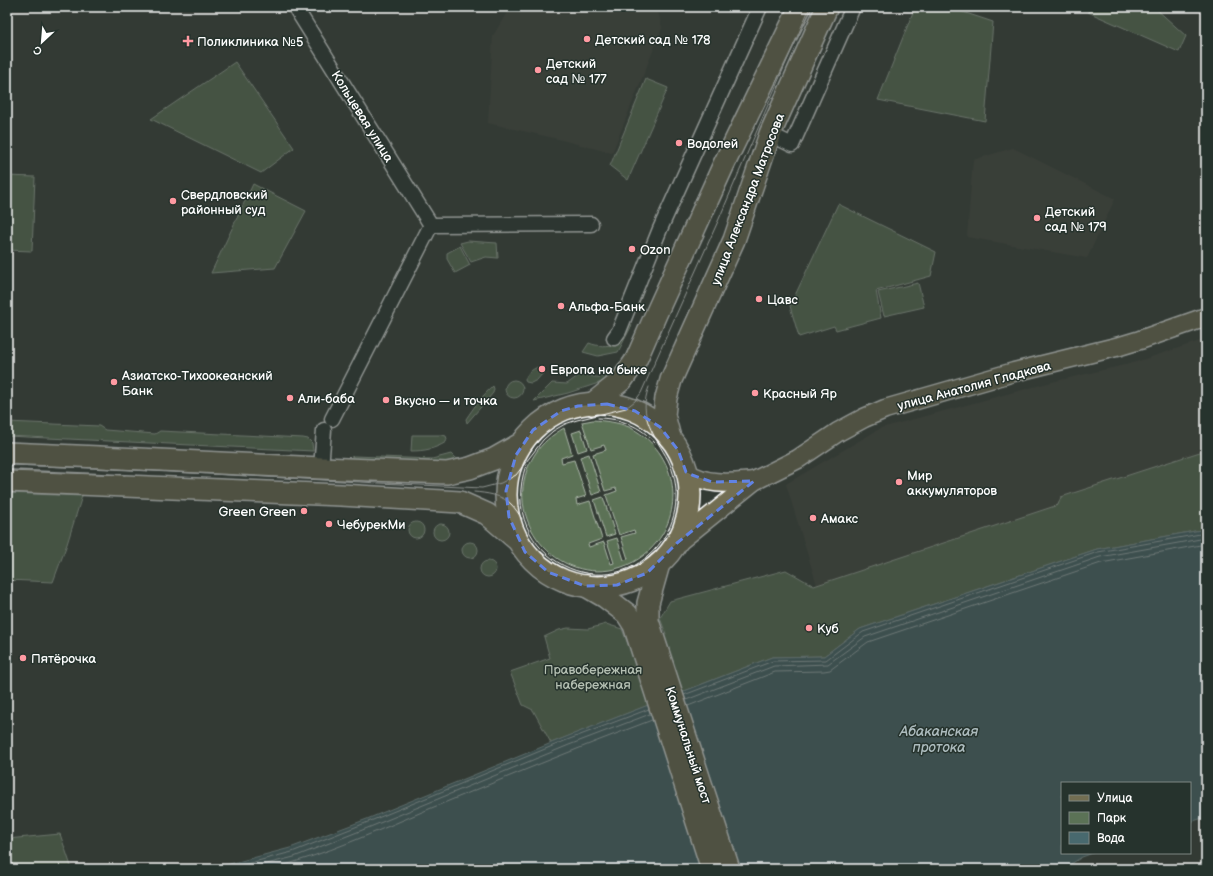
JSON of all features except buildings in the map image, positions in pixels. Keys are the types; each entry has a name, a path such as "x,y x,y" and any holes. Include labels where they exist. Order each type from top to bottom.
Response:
{"highway":[{"path":"592,404 622,380 636,360 724,164 800,7"},
{"name":"улица Александра Матросова","path":"670,438 664,415 666,398 672,380 734,240 770,134 827,7"},
{"path":"607,404 622,406 635,411 660,427 670,438 684,462 690,490 690,504 683,530 677,543 659,564 646,573 625,583 601,587 585,586 570,583 548,572 525,552 512,529 506,491 511,466 522,444 533,430 546,419 561,411 578,406 607,404"},
{"path":"7,453 447,473 476,466 494,459 522,444"},
{"path":"7,481 341,495 460,502 487,514 518,540"},
{"path":"585,586 605,597 641,623 659,564"},
{"name":"Коммунальный мост","path":"641,623 712,869"},
{"name":"Коммунальный мост","path":"641,623 729,869"}],"main road":[{"name":"улица Анатолия Гладкова","path":"754,481 798,459 838,432 884,409 1014,372 1120,346 1206,317"},
{"path":"686,472 697,478 712,482 725,483 754,481"},
{"path":"677,543 754,481"}],"street":[{"name":"Кольцевая улица","path":"294,7 431,225"},
{"path":"614,338 619,331 660,229 760,7"},
{"path":"770,134 792,145 853,7"},
{"path":"321,468 328,424 431,225 591,224"}],"highlighted area":[{"path":"607,404 635,411 660,427 678,450 686,472 712,482 754,481 677,543 647,573 617,585 585,586 548,572 525,552 509,517 506,491 516,455 533,430 561,411 578,406"}],"shaded area":[{"path":"510,7 657,7 662,28 612,153 488,123 493,36"},
{"name":"Детский сад № 179","path":"1013,148 1115,199 1087,258 967,237 973,160"},
{"path":"1206,339 1206,450 1061,497 1058,505 817,585 786,484 881,428 1052,382 1133,363"}],"green space":[{"path":"915,7 948,7 993,22 985,121 878,100"},
{"path":"1091,7 1154,7 1186,36 1179,52 1088,12"},
{"path":"235,62 294,148 261,173 151,119"},
{"path":"646,79 668,88 628,180 610,166"},
{"path":"7,176 35,177 32,251 7,250 9,213 7,212"},
{"path":"253,184 306,211 275,268 211,273"},
{"path":"838,204 936,252 931,276 876,291 881,318 836,330 834,326 799,337 790,306"},
{"path":"468,241 497,243 498,258 486,257 471,262 460,243"},
{"path":"460,246 470,265 455,273 447,259 447,253"},
{"path":"918,283 924,307 884,316 878,292"},
{"path":"628,323 632,325 618,352 598,356 583,352 589,343 602,346 616,344"},
{"path":"644,323 624,368 605,381 568,393 534,401 552,383 567,384 582,373 600,377 611,373 622,361 640,324"},
{"path":"538,367 538,371 543,373 537,380 531,383 526,382 525,380 528,374"},
{"path":"514,380 520,383 523,389 520,395 514,398 508,395 505,389 508,383"},
{"path":"493,386 493,393 467,423 466,419 472,410"},
{"path":"593,420 625,425 644,436 656,448 665,462 671,478 673,494 671,511 666,527 657,542 649,551 639,559 621,567 591,571 570,565 551,554 537,538 527,519 523,498 525,476 535,454 555,433 564,428 572,454 561,458 562,463 574,460 586,496 576,499 577,505 590,501 602,539 588,544 589,547 604,542 611,564 614,563 607,541 617,538 624,560 628,559 621,537 635,533 634,530 619,535 606,495 617,491 616,488 605,491 593,454 606,450 604,445 591,449 582,422"},
{"path":"7,422 99,426 105,430 155,434 160,431 303,438 308,439 312,443 313,451 7,436"},
{"path":"581,430 587,449 578,452 572,433"},
{"path":"412,435 442,435 446,436 447,439 446,442 434,448 411,451"},
{"name":"Правобережная набережная","path":"1206,450 1206,529 1097,549 860,629 824,656 772,657 551,743 533,710 523,705 510,672 550,658 544,637 559,630 568,628 588,629 606,624 622,629 629,647 666,634 660,618 670,601 786,570 814,586 1058,505 1061,497"},
{"path":"451,454 455,458 460,459 440,465 350,460 351,457 354,456 432,459"},
{"path":"589,454 601,492 592,495 580,457"},
{"path":"7,493 82,496 53,582 7,580"},
{"path":"603,497 615,534 606,537 594,500"},
{"path":"416,522 422,524 424,530 422,536 416,538 410,536 408,530 410,524"},
{"path":"441,524 447,526 449,532 447,538 441,540 435,538 433,532 435,526"},
{"path":"470,542 476,544 478,550 476,556 470,558 464,556 462,550 464,544"},
{"path":"488,561 494,563 496,569 494,575 488,577 482,575 480,569 482,563"},
{"path":"60,834 72,869 7,869 7,839"}],"water":[{"name":"Абаканская протока","path":"1206,529 1206,817 1191,822 1191,782 1061,782 1061,854 1090,854 1082,857 1063,869 211,869 290,848 367,819 566,737 772,657 824,656 860,629 1097,549"}],"tram line":[{"path":"7,465 98,468 482,488 501,483 516,475 543,440 553,431 565,424 577,420 626,408 635,401 641,393 719,219 810,7"},
{"path":"526,465 521,498 527,526 542,549 563,565 589,574 616,573 641,561 663,539 672,520 676,500 675,479 672,469 653,434 646,417 645,407 649,387"},
{"path":"598,418 606,418 630,424 643,432 655,443"},
{"path":"7,471 125,475"},
{"path":"474,492 503,498 517,511 522,519"}],"place":[{"name":"Детский сад № 178","path":"587,39"},
{"name":"Поликлиника №5","path":"188,41"},
{"name":"Детский сад № 177","path":"538,70"},
{"name":"Водолей","path":"679,143"},
{"name":"Свердловский районный суд","path":"173,201"},
{"name":"Детский сад № 179","path":"1037,218"},
{"name":"Ozon","path":"632,249"},
{"name":"Цавс","path":"759,299"},
{"name":"Альфа-Банк","path":"561,306"},
{"name":"Европа на быке","path":"542,369"},
{"name":"Азиатско-Тихоокеанский Банк","path":"114,382"},
{"name":"Красный Яр","path":"755,393"},
{"name":"Али-баба","path":"290,398"},
{"name":"Вкусно — и точка","path":"386,400"},
{"name":"Мир аккумуляторов","path":"899,482"},
{"name":"Green Green","path":"304,511"},
{"name":"Амакс","path":"813,518"},
{"name":"ЧебурекМи","path":"329,524"},
{"name":"Куб","path":"809,628"},
{"name":"Пятёрочка","path":"23,658"}]}
